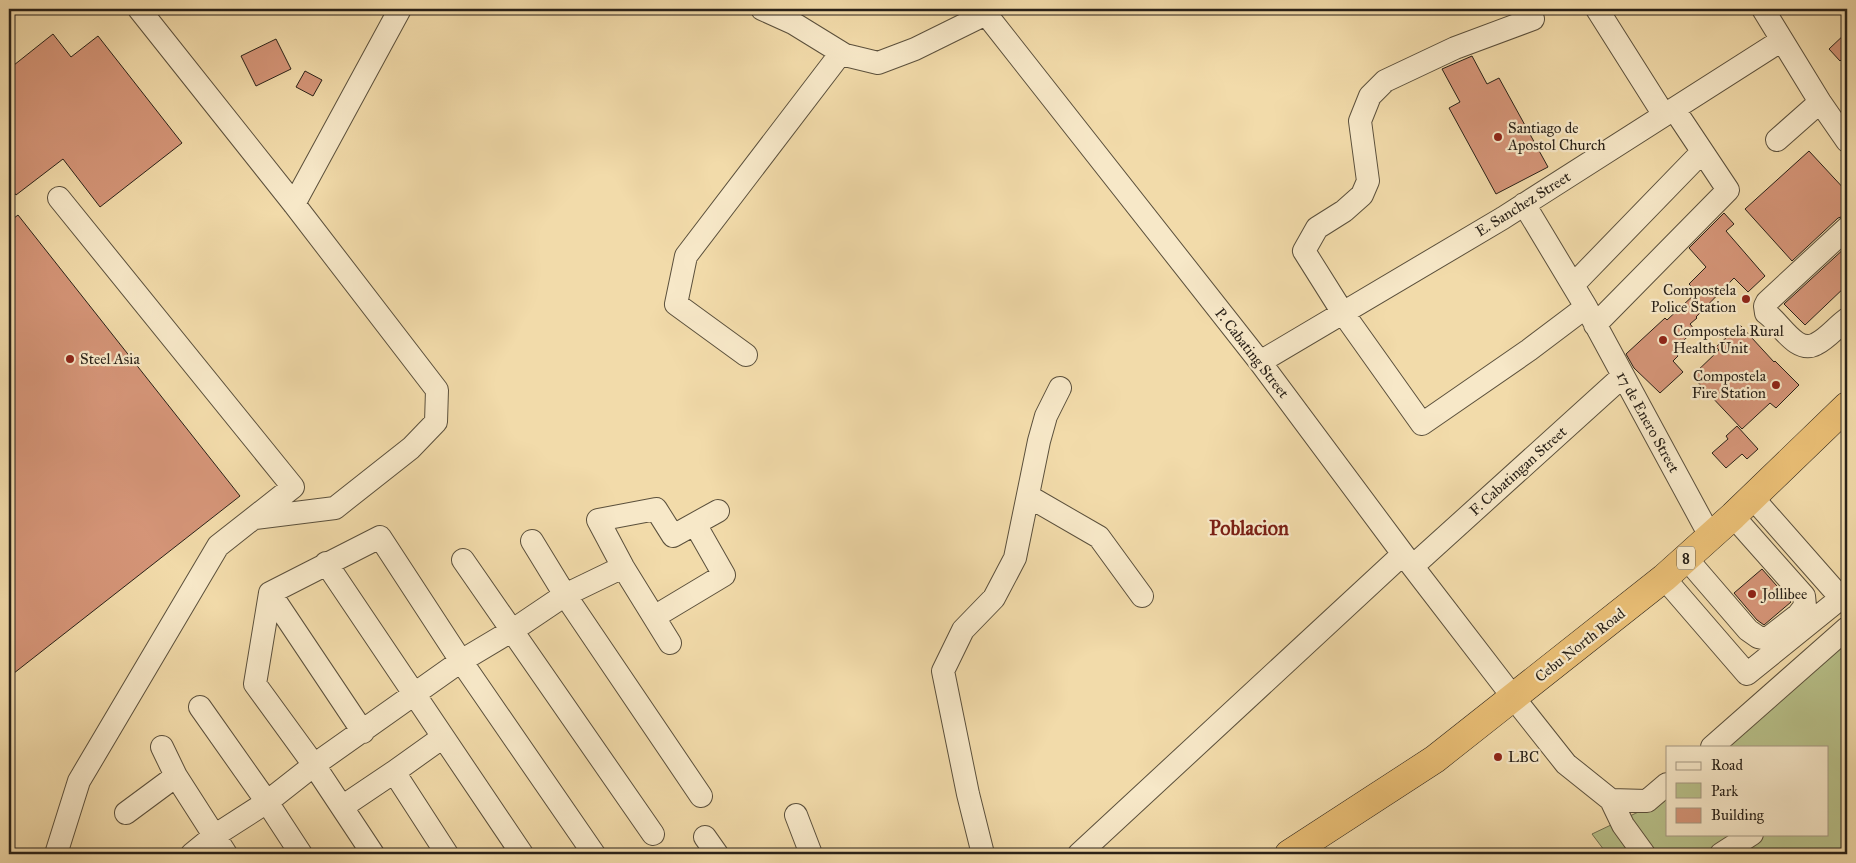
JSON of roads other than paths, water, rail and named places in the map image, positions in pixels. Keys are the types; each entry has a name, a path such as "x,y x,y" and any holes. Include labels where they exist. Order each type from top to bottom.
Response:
{"highway":[{"name":"Cebu North Road","path":"1289,854 1434,759 1664,578 1743,506 1847,406"}],"street":[{"path":"139,9 294,204 436,390 436,422 410,448 334,508 253,518"},
{"path":"294,204 400,9"},
{"path":"762,9 793,23 841,53 878,63 915,49 988,11"},
{"path":"1529,9 1533,19 1454,48 1385,81 1370,96 1360,121 1368,181 1362,195 1317,228 1304,251 1343,313 1422,424 1528,350 1590,316 1728,190 1702,152 1669,112 1597,9"},
{"path":"1763,9 1820,102 1847,140"},
{"name":"P. Cabating Street","path":"988,11 1260,362 1513,697 1566,764 1611,800"},
{"name":"E. Sanchez Street","path":"1260,362 1524,204 1782,40"},
{"path":"746,355 676,304 686,256 841,53"},
{"path":"1777,140 1820,102"},
{"path":"1573,285 1702,152"},
{"path":"56,854 79,781 218,546 293,487 59,198"},
{"name":"17 de Enero Street","path":"1524,204 1573,285 1710,536"},
{"path":"1847,228 1767,302 1765,306 1766,313 1794,341 1810,346 1817,344 1847,319"},
{"name":"F. Cabatingan Street","path":"1079,854 1408,560 1623,376"},
{"path":"983,854 968,794 943,671 963,630 994,598 1015,558 1039,441 1046,416 1060,388"},
{"path":"1028,496 1099,537 1142,596"},
{"path":"1686,558 1748,630 1758,637 1767,640 1798,615 1805,606 1804,596 1743,506"},
{"path":"1664,578 1747,674 1841,598 1743,506"},
{"path":"670,642 623,567 598,520 656,509 673,536 718,511"},
{"path":"654,617 724,575 695,524"},
{"path":"270,593 380,537 461,661 594,854"},
{"path":"532,541 565,595 701,796"},
{"path":"463,560 653,834"},
{"path":"326,563 522,854"},
{"path":"192,854 220,845 267,802 314,765 461,661 513,630 565,595 623,567"},
{"path":"270,593 363,732"},
{"path":"270,593 255,684 314,765 373,854"},
{"path":"1713,746 1847,628"},
{"path":"200,707 301,854"},
{"path":"342,807 443,737"},
{"path":"162,747 176,776 220,845"},
{"path":"394,772 447,854"},
{"path":"126,813 176,776"},
{"path":"1644,854 1623,825 1611,800 1647,801 1666,785"},
{"path":"796,816 811,854"},
{"path":"1721,854 1749,836"}],"place":[{"name":"Santiago de Apostol Church","path":"1498,137"},
{"name":"Compostela Police Station","path":"1746,299"},
{"name":"Compostela Rural Health Unit","path":"1663,340"},
{"name":"Steel Asia","path":"70,359"},
{"name":"Compostela Fire Station","path":"1776,385"},
{"name":"Jollibee","path":"1752,594"},
{"name":"LBC","path":"1498,757"}],"district":[{"name":"Poblacion","path":"1249,528"}]}
